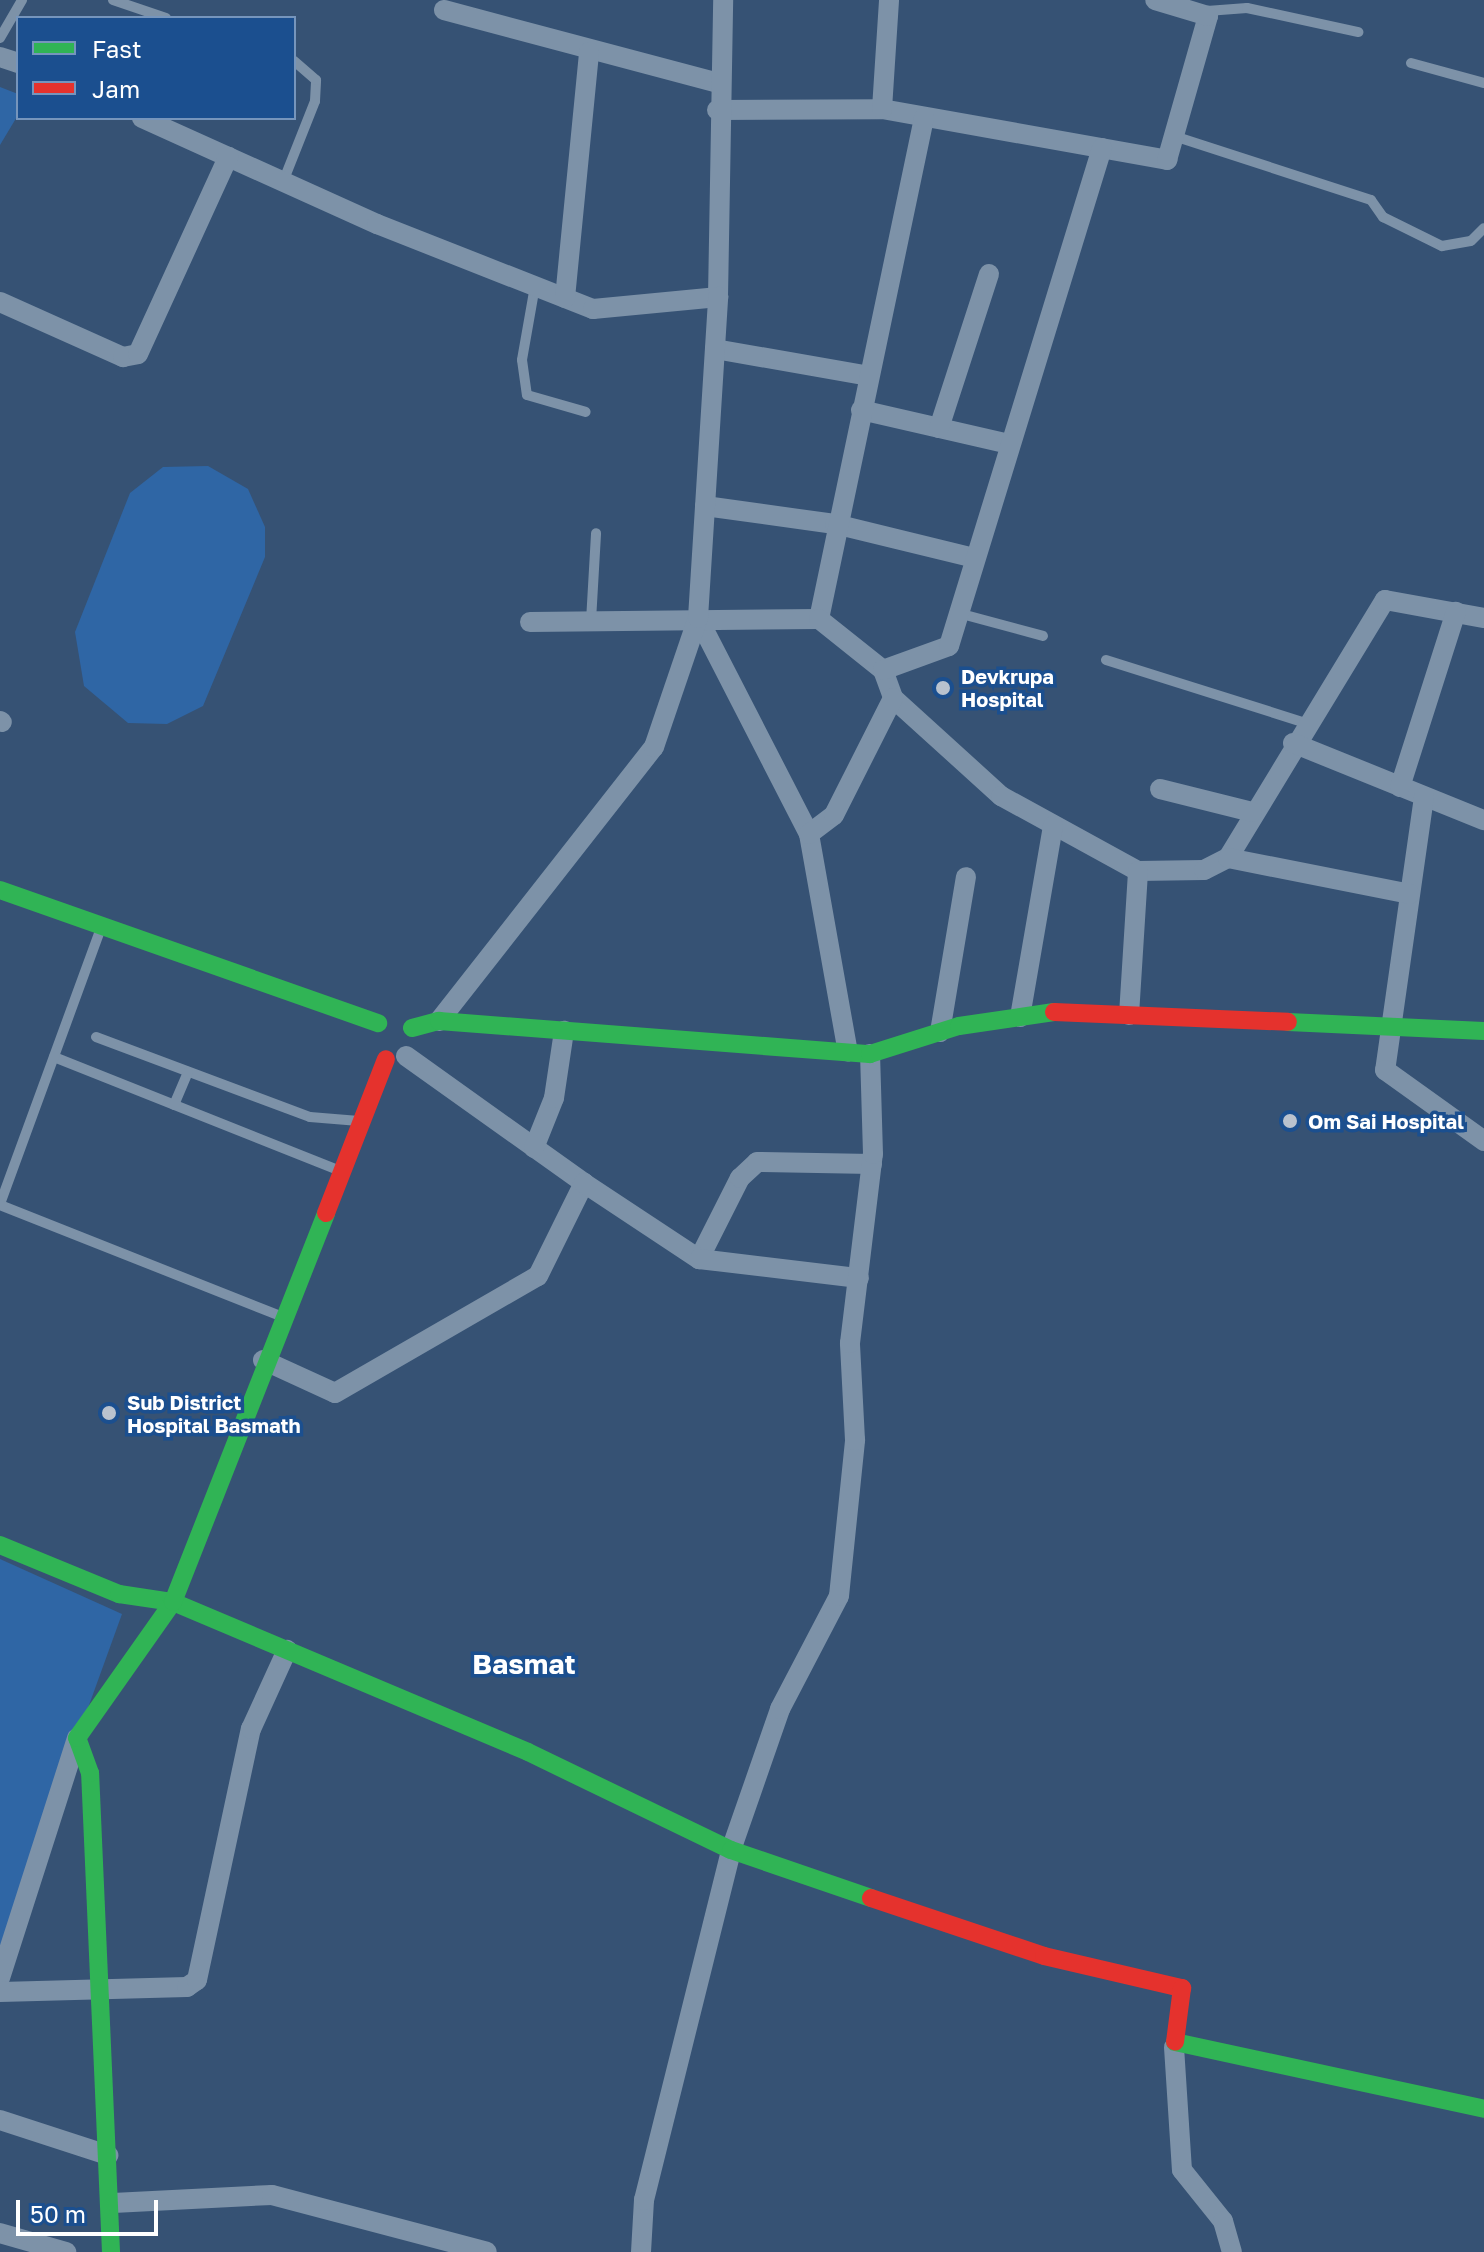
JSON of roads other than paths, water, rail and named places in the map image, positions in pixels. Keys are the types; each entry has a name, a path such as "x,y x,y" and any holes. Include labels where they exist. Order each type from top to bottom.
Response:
{"street":[{"path":"439,1021 654,747 698,618 718,297 717,110 723,0"},
{"path":"882,109 889,0"},
{"path":"717,110 882,109 1102,148 1157,163 1173,153 1207,11 1155,0"},
{"path":"444,10 589,52 719,83"},
{"path":"565,298 589,52"},
{"path":"819,619 835,524 924,118"},
{"path":"146,120 283,182 593,309 718,297"},
{"path":"883,670 944,650 1102,148"},
{"path":"0,302 123,357 138,354 228,157"},
{"path":"939,428 989,274"},
{"path":"715,349 869,376"},
{"path":"861,410 1009,444"},
{"path":"705,506 835,524 975,558"},
{"path":"530,622 819,619 883,670 893,698 1001,796 1138,871 1204,870 1228,858 1293,743 1385,600 1484,618"},
{"path":"1400,787 1456,612"},
{"path":"698,618 809,834 848,1052"},
{"path":"809,834 834,815 893,698"},
{"path":"1293,743 1484,820"},
{"path":"1160,789 1252,812"},
{"path":"1424,797 1389,1022 1385,1070 1484,1141"},
{"path":"1020,1017 1053,826"},
{"path":"1228,858 1409,894"},
{"path":"1129,1015 1138,871"},
{"path":"940,1032 966,877"},
{"path":"0,890 378,1023 392,1017 412,1028 439,1021 870,1054 940,1032 1020,1017 1129,1015 1389,1022 1484,1031"},
{"path":"378,1023 372,1044 699,1259 859,1278"},
{"path":"0,1978 59,1778 77,1738 173,1602 263,1360 340,1171 361,1121 412,1028"},
{"path":"534,1148 554,1098 564,1031"},
{"path":"641,2252 644,2200 731,1850 780,1709 839,1596 855,1440 850,1343 872,1164 870,1054"},
{"path":"699,1259 740,1178 757,1162 872,1164"},
{"path":"263,1360 335,1393 538,1276 584,1183"},
{"path":"0,1523 140,1593 173,1602 528,1752 731,1850 1044,1956 1182,1988 1174,2047 1182,2170 1223,2221 1232,2252"},
{"path":"0,1545 119,1594 140,1593"},
{"path":"0,1992 95,1992 187,1987 197,1980 251,1729 287,1650"},
{"path":"77,1738 90,1773 95,1992 113,2203 111,2252"},
{"path":"1174,2047 1484,2109"},
{"path":"0,2120 108,2155"},
{"path":"113,2203 272,2195 487,2252"},
{"path":"0,2233 66,2252"}],"lane":[{"path":"0,38 22,0"},
{"path":"113,0 160,16"},
{"path":"1207,11 1247,8 1358,32"},
{"path":"283,182 315,101 316,80 296,63"},
{"path":"1411,63 1484,83"},
{"path":"1177,137 1371,200 1383,217 1442,246 1471,241 1484,228"},
{"path":"535,286 522,360 527,395 586,412"},
{"path":"591,621 596,533"},
{"path":"958,613 1043,636"},
{"path":"1106,660 1306,723"},
{"path":"102,926 0,1204 281,1316"},
{"path":"96,1037 310,1117 361,1121"},
{"path":"54,1057 340,1171"},
{"path":"174,1105 188,1072"}],"place":[{"name":"Devkrupa Hospital","path":"943,688"},
{"name":"Om Sai Hospital","path":"1290,1121"},
{"name":"Sub District Hospital Basmath","path":"109,1413"}],"district":[{"name":"Basmat","path":"524,1664"}]}
